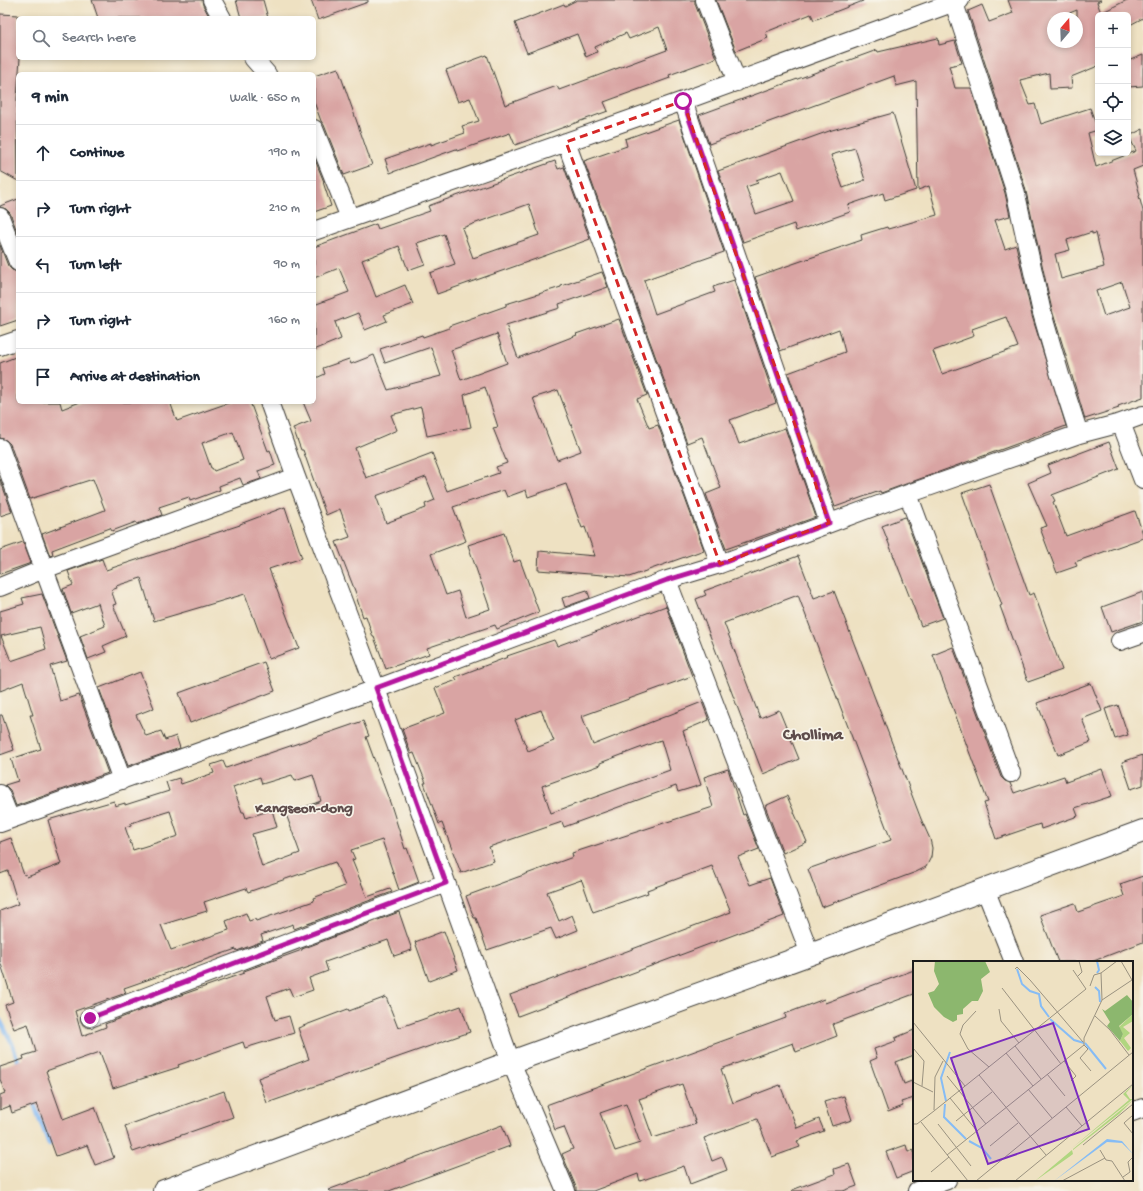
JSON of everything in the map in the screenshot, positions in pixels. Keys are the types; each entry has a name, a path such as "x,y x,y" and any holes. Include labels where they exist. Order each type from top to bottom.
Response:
{"main road":[{"path":"164,1191 511,1062 810,954 1143,831"}],"street":[{"path":"212,0 221,16"},
{"path":"705,0 737,82"},
{"path":"316,230 737,82 955,1 1015,190 1042,313 1079,434"},
{"path":"255,60 265,72"},
{"path":"683,101 829,523"},
{"path":"316,134 350,218"},
{"path":"566,142 720,564"},
{"path":"0,217 16,257"},
{"path":"0,346 16,341"},
{"path":"271,404 296,477 376,688 511,1062 566,1191"},
{"path":"0,794 5,821 376,688 667,580 720,564 908,494 1079,434 1121,423 1143,415"},
{"path":"1121,423 1143,480"},
{"path":"0,448 122,780"},
{"path":"0,587 44,569 296,477"},
{"path":"908,494 1011,773"},
{"path":"667,580 810,954"},
{"path":"1120,641 1143,633"},
{"path":"90,1018 446,883"},
{"path":"985,889 1014,961"},
{"path":"1133,1112 1143,1108"},
{"path":"917,1191 944,1181"}],"highlighted area":[{"path":"683,101 829,523 720,564 566,142"}],"building":[{"path":"92,0 202,0 209,16 97,16"},
{"path":"236,0 263,0 267,16 240,16"},
{"path":"311,0 368,0 368,2 318,20"},
{"path":"577,0 695,0 695,4 716,58 669,75 670,78 604,102 608,111 515,145 510,133 457,151 456,149 390,173 385,159 465,133 462,126 479,121 470,98 458,102 446,70 487,55 505,105 557,86 559,90 667,50 659,27 629,39 626,33 595,47 597,52 586,57 577,34 527,53 515,23 564,4 565,6"},
{"path":"716,0 863,1 814,20 811,14 766,32 768,38 736,51"},
{"path":"1008,0 1101,0 1097,2 1101,12 1095,12 1095,67 1071,77 1072,88 1050,89 1049,73 1020,80 1030,105 1035,104 1041,124 1090,108 1095,122 1095,131 1088,133 1096,167 1124,156 1131,156 1131,153 1136,151 1131,140 1131,135 1143,129 1143,166 1133,170 1143,211 1143,397 1118,406 1119,408 1085,419 1052,310 1025,187 968,11 982,5 989,22 1013,13","holes":["1092,232 1092,234 1096,233 1104,267 1061,279 1055,254 1070,250 1067,240","1122,282 1130,307 1104,316 1096,291"]},
{"path":"1127,0 1143,0 1143,18 1131,24 1131,12 1103,12"},
{"path":"0,14 18,15 16,16 16,60 20,60 19,72 16,72 16,180 0,171"},
{"path":"938,38 939,45 955,41 962,63 949,66 955,88 971,88 1005,193 1010,216 995,220 1005,249 1016,245 1032,316 1066,426 881,493 880,491 835,507 788,373 845,352 839,329 780,351 755,277 862,240 861,235 937,215 929,186 918,190 916,81 896,86 894,76 709,144 699,115 877,50 878,52","holes":["1006,317 1018,347 942,374 933,351 974,336 972,329"]},
{"path":"1143,55 1143,86 1131,87 1131,60"},
{"path":"338,68 372,165 344,175 316,107 316,75"},
{"path":"893,113 916,190 885,200 883,193 848,205 850,212 796,231 794,224 743,242 718,171 832,130","holes":["855,148 865,180 843,188 831,155","782,171 794,201 756,214 746,187 758,183 756,180"]},
{"path":"679,120 724,252 644,280 655,314 715,292 713,287 734,280 776,403 730,420 739,444 785,428 816,517 726,549 706,494 721,488 702,437 687,443 584,161 627,146 625,139"},
{"path":"555,161 558,169 564,167 590,239 437,294 430,273 455,264 444,234 417,243 425,264 408,270 399,246 362,260 376,297 405,285 413,304 384,315 387,321 365,330 358,313 335,322 341,339 316,349 316,304 349,292 339,268 316,277 316,246 376,224 378,229 430,211 428,206","holes":["529,204 539,235 473,258 462,228"]},
{"path":"316,162 324,182 331,206 316,211"},
{"path":"16,200 16,229 10,213 0,206"},
{"path":"0,245 8,266 16,271 16,321 0,326"},
{"path":"602,272 608,287 559,304 560,308 506,325 518,358 577,335 576,334 619,319 647,395 637,399 649,428 658,425 704,550 629,577 538,570 539,551 595,556 585,527 582,528 566,484 528,497 526,490 507,497 504,490 453,507 466,541 431,554 446,595 458,591 466,617 490,609 468,545 504,533 514,562 520,560 539,612 497,629 495,625 427,648 429,654 386,669 366,616 363,617 357,596 336,542 350,537 340,509 326,515 303,450 301,450 293,428 311,421 304,404 316,404 316,378 325,374 323,368 349,359 351,364 374,355 388,390 441,376 431,347 385,363 380,349 422,335 423,337 449,328 449,326 506,306 506,304 561,287","holes":["497,334 507,363 461,380 451,350","485,387 498,427 493,428 507,463 496,467 499,473 447,491 432,453 366,478 355,448 397,430 391,415 421,407 427,436 471,427 464,395","558,390 581,451 557,460 533,398","426,477 435,500 425,504 426,508 386,523 376,496"]},
{"path":"16,357 16,404 61,404 62,409 75,404 171,404 177,421 225,404 251,404 268,451 270,450 275,465 258,471 261,479 243,485 240,478 219,486 220,490 190,501 189,497 159,507 162,515 137,524 136,522 112,531 110,528 52,550 53,555 50,556 42,534 105,510 93,479 30,499 10,444 6,440 0,438 0,363","holes":["233,432 243,460 214,471 211,468 202,443"]},
{"path":"1109,442 1119,469 1052,495 1055,501 1053,502 1066,536 1135,511 1143,538 1075,562 1077,566 1057,573 1040,528 1047,526 1028,483 1051,473 1048,465"},
{"path":"0,479 12,512 0,516"},
{"path":"989,484 1029,595 1034,593 1062,670 1028,682 1000,606 1002,605 962,493"},
{"path":"285,507 302,558 269,569 299,648 269,659 245,594 154,621 141,578 116,586 117,588 111,590 116,604 113,605 126,636 103,646 106,652 88,659 80,636 105,626 98,603 71,613 63,589 73,585 68,571 102,559 106,570 240,525"},
{"path":"905,517 943,618 921,626 882,526"},
{"path":"23,542 31,563 0,574 0,550"},
{"path":"798,556 814,598 834,591 930,839 932,848 931,857 926,867 822,907 808,869 891,840 798,595 724,623 760,718 779,710 799,759 763,774 696,599 706,595 704,591"},
{"path":"587,590 590,598 565,607 562,598"},
{"path":"1143,592 1143,621 1111,632 1102,607"},
{"path":"42,594 67,661 50,666 60,701 79,695 108,773 16,806 10,790 5,785 18,781 11,759 41,749 30,715 33,715 23,682 0,691 0,611 24,604 22,598","holes":["40,627 46,649 11,661 1,636"]},
{"path":"666,606 692,676 582,716 593,745 702,702 709,720 683,731 701,785 678,792 676,786 564,827 562,822 489,847 494,861 461,873 442,823 439,824 424,783 426,783 414,753 411,754 402,729 445,713 435,688 457,680 455,677 508,657 507,656 554,640 557,646","holes":["541,710 554,741 528,751 515,720","661,740 670,770 551,813 542,786 600,765 600,763"]},
{"path":"953,647 1001,777 1010,783 1014,793 1064,776 1066,782 1102,769 1112,796 1075,808 1078,816 1041,829 1040,824 996,839 984,803 988,802 933,655"},
{"path":"264,662 275,691 190,723 179,693"},
{"path":"140,672 154,708 136,715 146,736 161,731 165,740 176,736 180,748 128,766 99,688"},
{"path":"1091,683 1102,711 1082,719 1091,742 1058,755 1037,703"},
{"path":"1118,705 1128,735 1115,739 1105,709"},
{"path":"0,715 2,715 14,750 0,755"},
{"path":"363,721 369,736 366,737 392,808 405,849 407,848 419,882 399,890 382,840 351,850 355,859 352,860 367,897 390,889 392,892 294,929 293,924 261,935 263,941 124,988 126,993 75,1011 82,1036 106,1027 105,1024 244,973 244,971 399,912 412,950 394,956 388,940 325,962 328,971 309,978 313,990 293,997 289,988 267,996 275,1020 289,1016 294,1033 245,1048 243,1042 178,1065 179,1067 113,1088 100,1052 46,1071 63,1119 95,1107 114,1158 95,1165 87,1145 56,1156 37,1104 12,1113 10,1106 0,1110 0,1095 5,1093 0,1079 0,1067 24,1059 23,1056 36,1052 28,1024 14,1029 5,1005 13,1002 0,961 0,911 18,904 8,871 0,874 0,842 11,838 24,875 26,874 27,877 61,864 48,820 114,801 115,806 125,803 125,805 169,791 166,782 179,778 181,784 214,773 211,765 223,761 226,768","holes":["292,775 295,781 313,775 321,801 286,814 300,853 262,867 252,834 277,827 272,810 246,818 244,812 242,812 233,787 260,777 262,784","170,811 178,836 133,850 125,827 131,825 131,823","335,862 345,886 313,898 314,901 256,921 255,919 249,921 246,913 226,921 229,930 171,950 161,925 207,911 204,902 246,888 248,892"]},
{"path":"1143,755 1143,785 1131,789 1122,762"},
{"path":"728,769 743,815 745,814 759,849 738,857 750,885 770,878 784,916 518,1016 510,995 731,912 712,866 647,890 648,893 593,912 581,880 547,892 559,921 572,915 578,930 556,939 551,928 487,950 476,918 474,918 466,896 573,857 572,853 713,807 704,777"},
{"path":"787,796 807,842 783,853 765,806"},
{"path":"1143,876 1143,942 1094,961 1058,961 1040,915 1075,903 1078,912 1124,896 1120,884"},
{"path":"444,931 458,970 429,981 415,942"},
{"path":"913,970 913,994 833,1024 837,1036 796,1052 793,1043 721,1069 733,1103 780,1085 797,1128 819,1119 824,1131 797,1141 800,1147 772,1157 757,1119 704,1138 712,1161 722,1157 727,1170 690,1184 684,1166 640,1181 638,1174 593,1191 576,1191 576,1187 562,1154 573,1149 564,1127 555,1130 546,1105 786,1018 785,1014 824,999 825,1003","holes":["682,1084 696,1124 653,1138 639,1099","626,1104 640,1143 615,1151 600,1113"]},
{"path":"386,997 398,1028 461,1006 470,1032 267,1103 258,1078 309,1059 298,1028 348,1009 349,1011"},
{"path":"913,1030 913,1055 896,1062 904,1084 913,1080 913,1098 901,1102 903,1106 888,1112 870,1061 877,1058 874,1049 896,1041 895,1038"},
{"path":"224,1091 233,1117 133,1152 125,1126"},
{"path":"844,1096 852,1120 832,1126 824,1102"},
{"path":"502,1125 510,1146 389,1191 328,1190"},
{"path":"906,1145 908,1152 913,1150 913,1171 896,1178 886,1152"},
{"path":"849,1164 857,1186 843,1191 792,1190 835,1174 834,1169"}],"waterway":[{"path":"0,1020 12,1043 20,1066"},
{"path":"32,1099 49,1144"}],"district":[{"name":"Chollima","path":"813,736"},
{"name":"Kangseon-dong","path":"304,809"}],"route":[{"path":"90,1018 446,883 376,688 667,580 720,564 829,523 683,101"}]}
